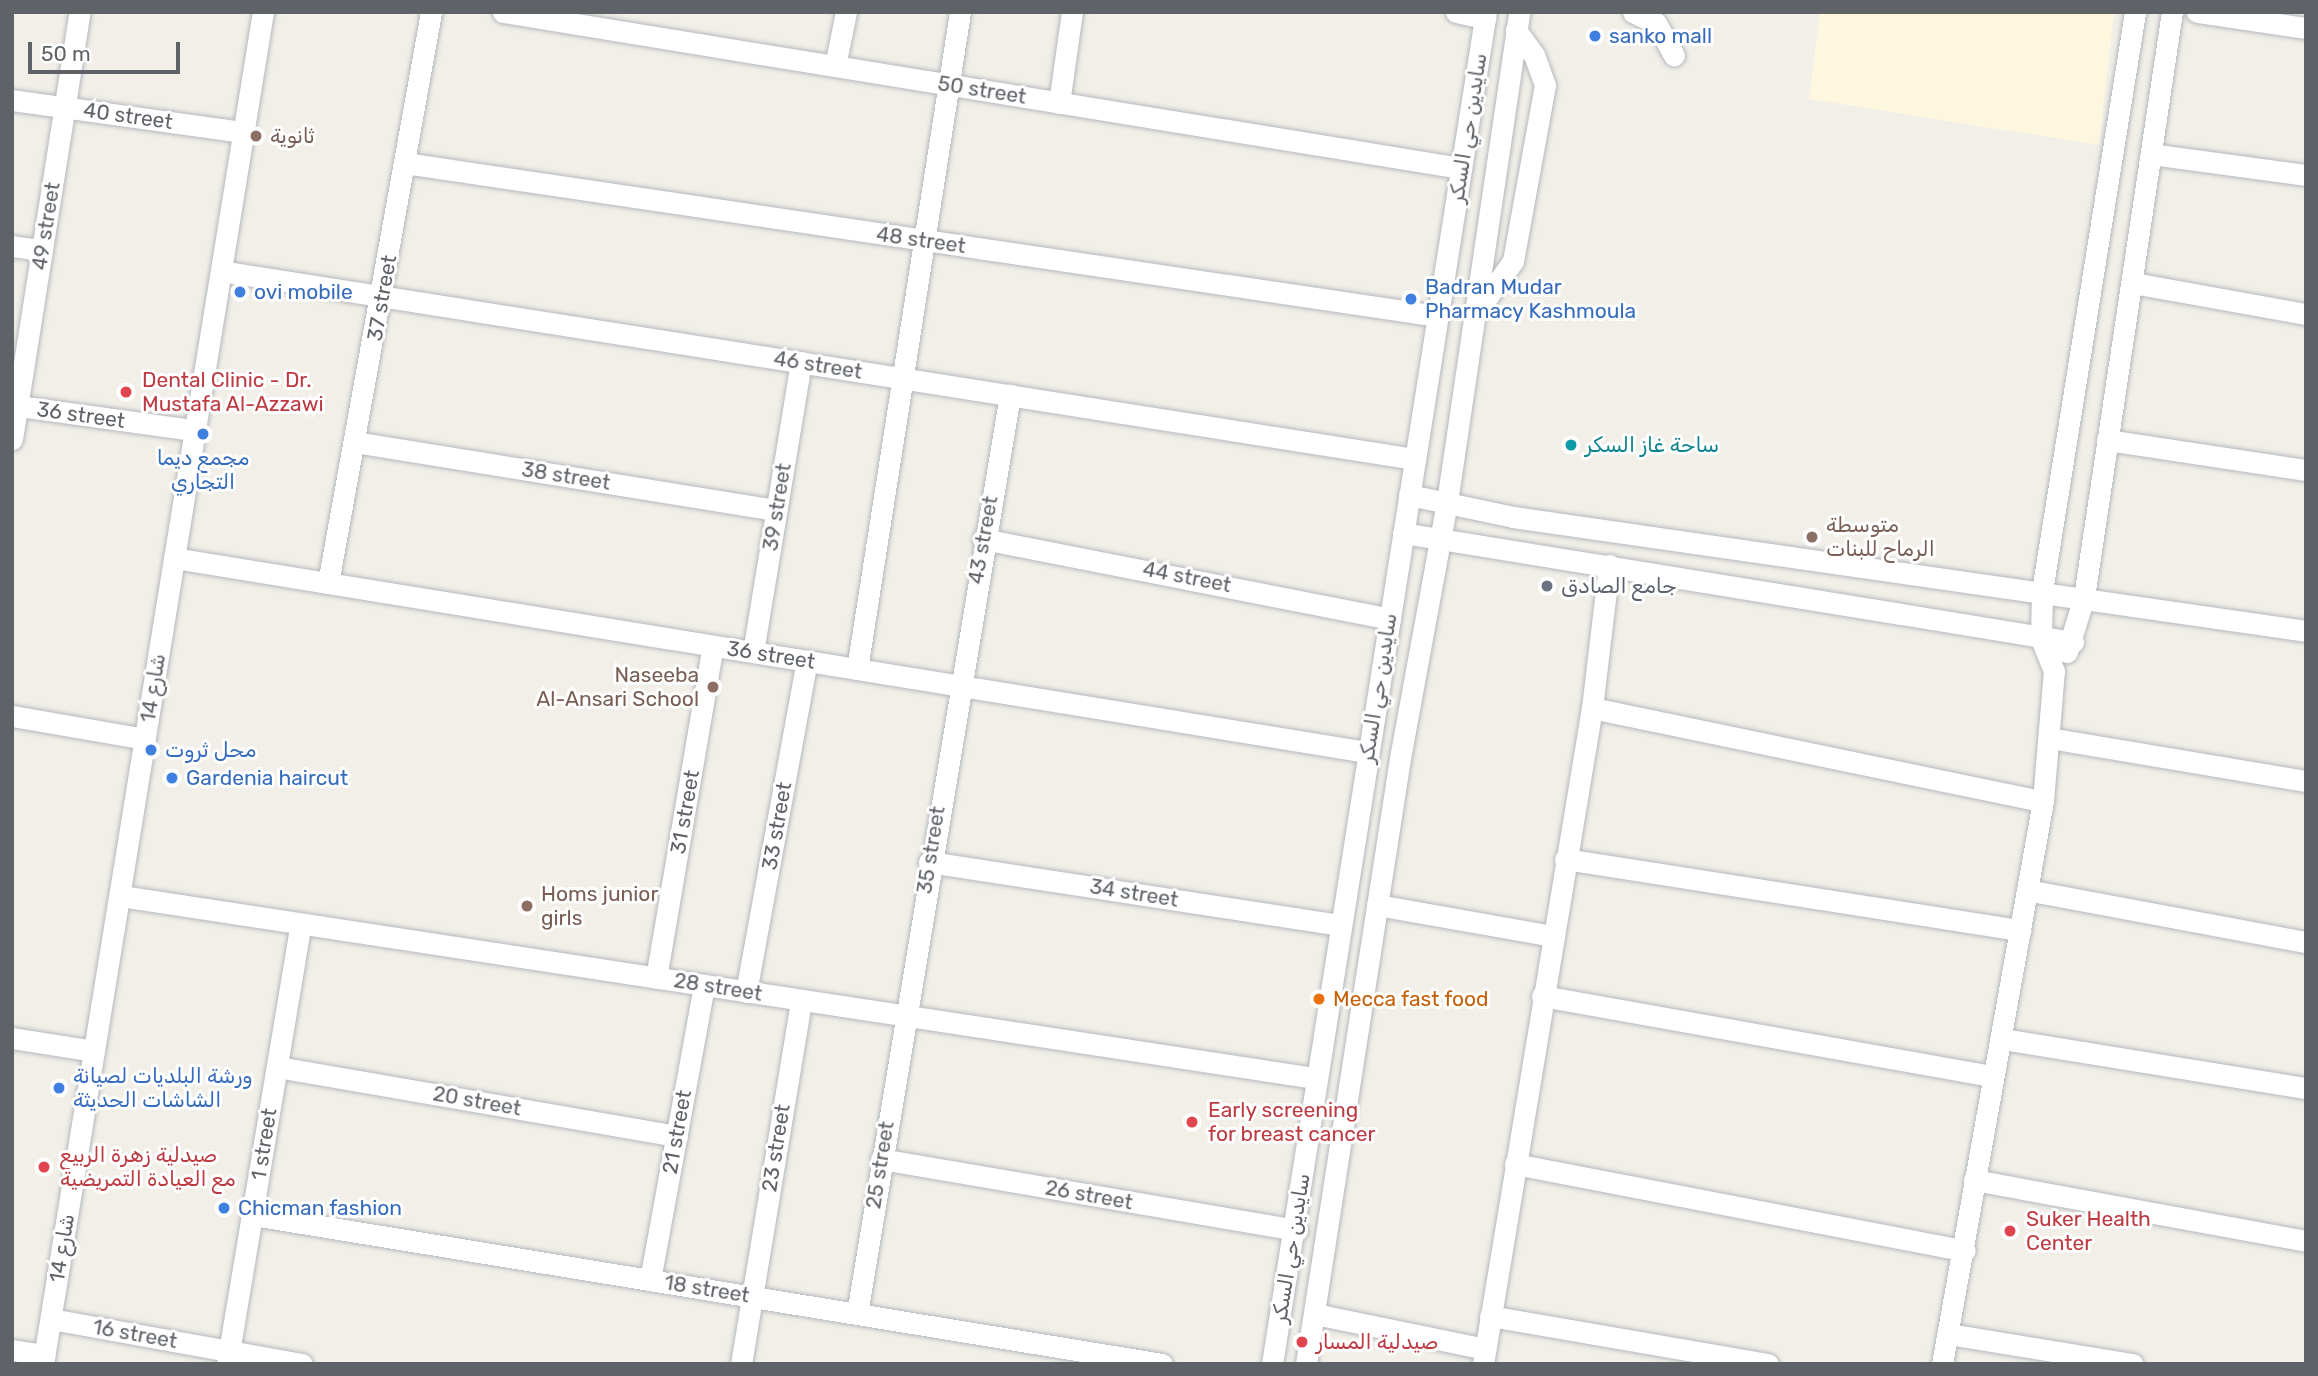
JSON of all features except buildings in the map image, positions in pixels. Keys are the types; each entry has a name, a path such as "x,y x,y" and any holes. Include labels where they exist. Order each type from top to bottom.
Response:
{"street":[{"name":"49 street","path":"12,439 15,406 43,250 80,12"},
{"name":"شارع 14","path":"44,1360 121,896 192,430 263,12"},
{"name":"37 street","path":"328,583 383,297 431,12"},
{"name":"50 street","path":"503,12 1461,168"},
{"path":"835,66 846,12"},
{"path":"858,669 960,12"},
{"path":"1059,103 1072,12"},
{"path":"1456,12 1486,15"},
{"path":"1633,12 1656,23 1674,55"},
{"path":"1942,1364 1965,1251 1993,1076 2003,1040 2043,801 2054,671 2041,638 2042,591 2135,12"},
{"path":"2054,671 2073,642 2084,597 2172,12"},
{"path":"2197,12 2306,28"},
{"name":"سايدين حي السكر","path":"1272,1364 1297,1230 1315,1078 1486,15"},
{"path":"1470,322 1513,261 1545,86 1534,55 1517,21"},
{"name":"سايدين حي السكر","path":"1306,1364 1377,905 1447,502 1470,322 1517,21"},
{"name":"40 street","path":"12,100 244,132"},
{"path":"2151,154 2306,175"},
{"name":"48 street","path":"405,163 1437,316"},
{"path":"12,246 43,250"},
{"name":"46 street","path":"221,271 1415,458"},
{"path":"2133,283 2306,314"},
{"name":"39 street","path":"753,652 801,362"},
{"name":"43 street","path":"957,685 1010,395"},
{"name":"36 street","path":"15,406 192,430"},
{"path":"2107,440 2306,470"},
{"name":"38 street","path":"355,442 776,510"},
{"path":"1409,495 2306,631"},
{"path":"1404,533 2073,642"},
{"name":"44 street","path":"984,538 1390,618"},
{"name":"36 street","path":"174,558 1367,752"},
{"path":"1315,1314 1484,1356 1564,859 1592,708 1609,565"},
{"name":"31 street","path":"656,978 713,646"},
{"name":"33 street","path":"746,992 807,661"},
{"name":"35 street","path":"903,1015 957,685"},
{"path":"1592,708 2043,801"},
{"path":"12,716 145,739"},
{"path":"2049,738 2306,781"},
{"path":"1564,859 2020,930"},
{"name":"34 street","path":"929,862 1339,925"},
{"path":"2027,890 2306,942"},
{"name":"28 street","path":"121,896 1315,1078"},
{"path":"1377,905 1552,936"},
{"name":"1 street","path":"229,1357 301,924"},
{"name":"21 street","path":"650,1280 704,985"},
{"path":"1542,996 1993,1076"},
{"name":"23 street","path":"741,1364 801,1000"},
{"name":"25 street","path":"857,1314 903,1015"},
{"path":"12,1038 94,1051"},
{"path":"2003,1040 2306,1088"},
{"name":"20 street","path":"277,1066 677,1136"},
{"name":"26 street","path":"881,1159 1297,1230"},
{"path":"1515,1164 1965,1251"},
{"path":"1975,1180 2306,1241"},
{"name":"18 street","path":"253,1215 1162,1364"},
{"path":"1490,1316 1768,1364"},
{"name":"16 street","path":"51,1319 229,1357 302,1364"},
{"path":"1949,1334 2133,1364"},
{"path":"12,1350 44,1360"}],"shaded area":[{"path":"1820,12 2114,12 2099,145 1809,99"}],"place":[{"name":"sanko mall","path":"1595,36"},
{"name":"ثانوية","path":"256,136"},
{"name":"ovi mobile","path":"240,292"},
{"name":"Badran Mudar Pharmacy Kashmoula","path":"1411,299"},
{"name":"Dental Clinic - Dr. Mustafa Al-Azzawi","path":"126,392"},
{"name":"مجمع ديما التجاري","path":"203,434"},
{"name":"ساحة غاز السكر","path":"1571,445"},
{"name":"متوسطة الرماح للبنات","path":"1812,537"},
{"name":"جامع الصادق","path":"1547,586"},
{"name":"Naseeba Al-Ansari School","path":"713,687"},
{"name":"محل ثروت","path":"151,750"},
{"name":"Gardenia haircut","path":"172,778"},
{"name":"Homs junior girls","path":"527,906"},
{"name":"Mecca fast food","path":"1319,999"},
{"name":"ورشة البلديات لصيانة الشاشات الحديثة","path":"59,1088"},
{"name":"Early screening for breast cancer","path":"1192,1122"},
{"name":"صيدلية زهرة الربيع مع العيادة التمريضية","path":"44,1167"},
{"name":"Chicman fashion","path":"224,1208"},
{"name":"Suker Health Center","path":"2010,1231"},
{"name":"صيدلية المسار","path":"1302,1342"}]}
